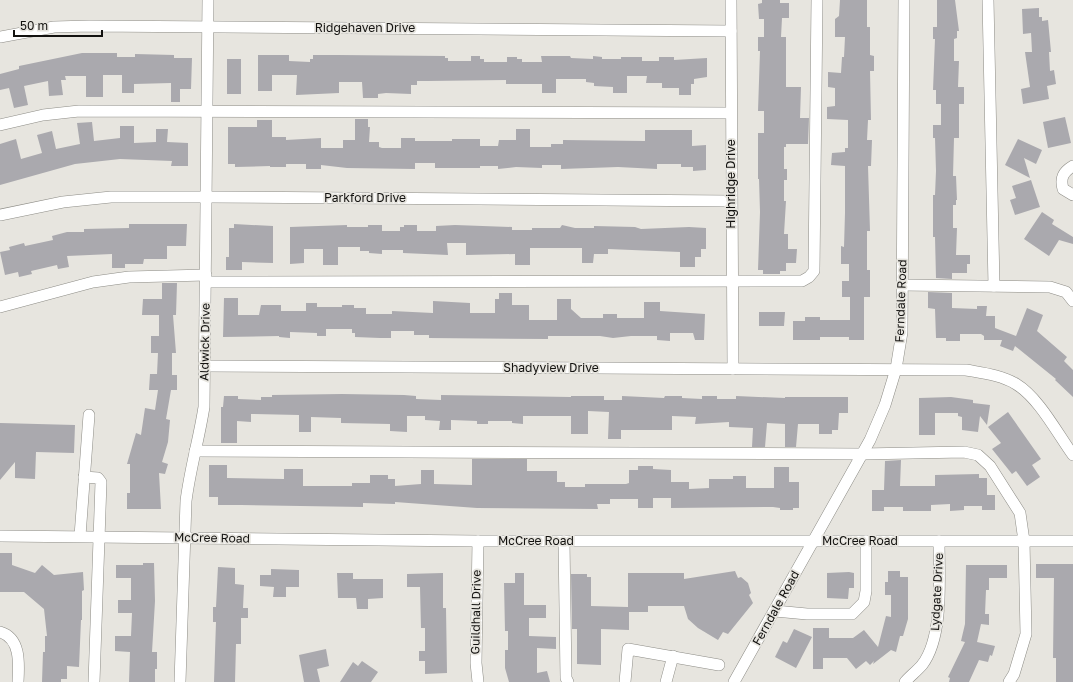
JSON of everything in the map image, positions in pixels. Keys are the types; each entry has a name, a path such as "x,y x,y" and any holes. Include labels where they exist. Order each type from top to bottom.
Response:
{"street":[{"name":"Aldwick Drive","path":"180,682 186,501 189,472 204,408 208,0"},
{"name":"Highridge Drive","path":"731,0 732,369"},
{"path":"0,306 93,282 129,277 802,282 814,271 817,0"},
{"name":"Ferndale Road","path":"734,682 862,454 885,404 896,369 902,332 904,0"},
{"path":"988,0 994,286"},
{"name":"Ridgehaven Drive","path":"0,37 54,27 731,31"},
{"path":"0,125 43,115 79,111 207,110 731,113"},
{"path":"1073,166 1065,171 1061,182 1062,189 1073,195"},
{"name":"Parkford Drive","path":"0,215 64,202 111,198 207,196 731,201"},
{"path":"902,285 1050,287 1066,292 1073,301"},
{"name":"Shadyview Drive","path":"205,366 966,370 992,374 1016,384 1034,400 1073,455"},
{"path":"80,536 89,414"},
{"path":"195,451 862,454 964,452 978,455 990,466 1020,513 1024,541 1026,634 1014,674 1009,682"},
{"path":"84,477 98,478 101,482 94,682"},
{"name":"McCree Road","path":"0,536 478,541 1073,541"},
{"name":"Guildhall Drive","path":"478,541 476,663 478,682"},
{"path":"564,541 565,649 566,678 568,682"},
{"path":"775,611 806,614 852,614 864,602 866,591 866,541"},
{"name":"Lydgate Drive","path":"905,682 923,664 935,637 938,612 939,541"},
{"path":"0,632 6,634 14,642 17,652 18,682"},
{"path":"625,682 628,648 719,664"},
{"path":"666,682 672,656"}],"building":[{"path":"762,0 780,0 780,3 789,3 789,18 782,18 781,37 786,37 786,87 801,87 800,118 809,118 808,144 786,144 786,147 784,147 784,169 787,169 787,180 784,180 784,201 786,201 784,234 788,234 788,249 797,249 796,263 786,263 786,271 780,271 780,274 763,274 763,270 758,270 760,212 758,133 764,133 764,111 758,111 760,51 758,51 758,37 764,37 764,19 759,19 758,4 762,3"},
{"path":"840,0 867,0 867,27 870,27 870,55 874,56 874,71 870,71 871,120 868,120 867,140 872,140 871,166 868,166 870,231 867,231 867,270 870,270 870,297 864,297 864,340 849,340 849,337 820,337 820,340 793,340 793,321 805,321 805,317 820,317 820,320 850,320 850,297 842,297 842,281 849,281 849,264 841,264 841,246 844,247 845,166 831,165 832,153 845,152 845,148 848,148 848,120 827,119 827,107 835,106 835,88 828,87 828,72 841,73 842,57 844,57 845,37 835,37 835,19 839,16"},
{"path":"937,0 955,0 959,31 957,31 957,38 954,39 954,61 959,61 958,87 964,87 964,104 959,104 959,138 954,138 953,176 956,176 957,200 956,205 953,205 953,228 957,228 956,255 970,255 970,264 967,264 967,273 952,273 952,279 936,278 935,237 933,237 933,195 935,195 936,171 933,125 941,125 941,104 936,104 936,90 933,90 935,39 933,39 933,27 937,27"},
{"path":"1039,8 1039,17 1042,17 1042,21 1048,20 1051,52 1049,52 1050,71 1054,70 1056,84 1047,86 1049,99 1023,104 1021,89 1030,87 1025,52 1032,52 1031,33 1023,34 1022,9"},
{"path":"82,53 117,53 117,57 135,57 135,54 174,55 174,58 192,58 191,89 180,89 180,102 171,102 171,83 134,84 134,93 122,93 122,75 103,75 103,97 86,97 86,76 65,76 66,80 61,80 63,95 49,96 48,81 24,86 28,105 14,108 9,88 0,90 0,74 19,69 19,66"},
{"path":"258,55 289,55 289,61 310,62 310,59 313,59 313,55 445,56 445,58 448,58 448,61 471,61 471,56 480,56 480,59 484,59 484,62 507,62 507,57 517,57 517,59 522,59 522,62 542,62 541,56 570,56 571,58 593,59 593,56 602,57 602,59 642,57 642,61 659,61 659,57 674,57 674,60 707,58 707,77 694,79 694,84 691,84 691,95 679,95 679,88 662,88 662,83 646,83 647,76 627,76 627,93 613,93 613,87 594,86 594,83 586,82 586,79 556,79 556,93 542,93 542,84 506,84 506,80 417,81 417,85 411,85 411,94 386,93 378,94 378,98 363,98 362,82 339,82 339,93 296,95 297,75 272,75 272,91 258,91"},
{"path":"227,59 241,59 241,94 227,94"},
{"path":"1065,117 1071,143 1048,148 1043,122"},
{"path":"355,119 368,119 368,127 370,127 369,142 379,142 379,147 382,148 401,148 401,138 415,138 415,141 480,139 480,146 498,146 499,140 516,140 516,129 530,129 530,147 551,147 551,144 563,144 563,140 645,141 645,130 692,130 692,146 706,145 706,170 693,171 693,167 681,167 681,164 657,164 657,169 618,167 561,169 561,165 542,165 542,168 516,167 498,169 498,166 480,166 480,168 435,168 435,163 415,163 415,169 347,168 321,165 321,169 306,169 306,164 286,164 286,167 235,167 235,164 228,164 228,127 257,127 257,120 272,120 272,137 286,137 286,140 321,138 321,148 343,148 343,140 355,140"},
{"path":"92,122 94,141 120,138 120,126 134,126 134,143 156,142 156,129 168,129 167,142 188,143 188,166 171,166 172,161 120,159 75,164 0,185 0,144 16,139 21,159 42,153 37,135 52,131 56,149 80,144 77,123"},
{"path":"1018,139 1042,150 1036,164 1024,158 1030,178 1005,165"},
{"path":"1031,180 1040,207 1015,215 1010,200 1016,198 1012,186"},
{"path":"1042,212 1054,220 1052,224 1073,237 1073,244 1059,240 1049,256 1024,239"},
{"path":"129,224 187,224 186,246 167,246 167,259 144,259 143,264 125,264 125,268 112,268 112,254 67,256 69,267 58,269 57,265 31,271 32,274 19,277 18,272 5,275 0,252 10,250 9,247 24,243 25,246 53,240 52,236 67,232 84,232 84,229 129,228"},
{"path":"234,224 273,226 273,263 242,262 242,270 226,270 226,257 229,257 229,228 234,228"},
{"path":"347,225 347,227 368,227 368,225 382,225 382,231 400,231 400,227 404,227 404,225 417,225 417,231 436,231 436,226 455,225 512,227 512,230 560,228 562,225 575,228 594,228 594,226 635,227 641,229 689,227 706,228 706,249 701,249 701,257 695,257 695,267 680,267 680,252 608,249 608,254 594,254 593,263 582,263 582,248 530,248 530,265 515,265 515,254 466,255 466,243 447,243 448,255 403,253 403,250 382,250 382,254 369,253 369,251 360,251 360,247 338,247 338,265 323,265 323,249 304,249 304,263 290,264 290,227"},
{"path":"162,283 177,283 176,315 173,315 176,353 172,353 172,375 177,375 177,390 171,390 166,419 170,420 168,442 162,462 168,464 165,474 159,473 161,509 127,509 127,493 130,493 130,464 127,464 136,433 141,435 145,408 155,410 158,390 149,390 150,374 157,374 158,353 151,353 151,336 159,336 159,315 142,315 143,299 162,299"},
{"path":"928,292 952,293 952,308 977,309 977,306 987,306 986,316 995,316 995,328 1016,336 1027,308 1043,315 1037,331 1067,357 1064,361 1073,370 1073,397 1055,380 1056,379 1015,346 1013,351 1000,346 1002,340 984,340 984,336 981,334 960,334 960,341 946,341 946,338 936,338 935,309 928,308"},
{"path":"499,293 512,293 512,305 529,305 529,320 557,320 557,299 571,299 571,309 581,318 603,318 603,314 617,314 617,318 644,318 644,302 660,302 660,311 705,314 704,340 695,340 693,333 670,333 670,341 657,340 657,336 613,338 600,336 548,336 548,339 429,338 429,335 414,335 414,331 391,331 391,338 380,338 355,337 355,333 352,333 352,329 326,329 326,336 317,336 317,333 290,332 290,338 279,336 223,337 224,298 238,298 238,315 259,315 261,305 281,305 281,311 306,311 306,303 317,303 317,307 342,307 342,305 354,305 354,308 366,308 366,314 392,314 392,311 433,313 433,301 470,303 470,313 495,313 495,299 499,299"},
{"path":"759,312 785,312 784,326 759,326"},
{"path":"272,395 404,395 416,396 416,399 441,400 441,395 571,397 604,396 604,400 622,400 622,396 664,398 665,396 682,396 682,398 702,399 702,396 717,396 717,399 736,399 736,396 785,398 848,397 848,413 839,413 838,430 832,430 832,434 819,434 819,424 798,424 796,447 785,447 785,424 767,423 765,447 752,447 753,428 729,427 729,422 695,424 696,417 672,416 672,430 621,430 621,439 608,439 609,412 588,411 588,434 571,434 571,416 523,416 523,424 512,423 512,421 488,421 488,424 477,424 477,421 451,420 451,430 439,430 440,421 425,420 425,416 407,416 407,432 390,431 390,424 341,423 341,418 311,417 311,432 299,432 299,415 251,414 251,422 237,421 237,443 221,443 221,407 223,407 224,396 238,396 238,399 261,400 261,397 272,397"},
{"path":"951,397 973,400 973,403 990,405 987,425 980,416 978,432 962,430 962,417 958,416 958,413 935,413 935,435 919,435 919,398"},
{"path":"1008,412 1041,459 1032,465 1040,477 1027,486 1016,471 1012,474 992,449 1001,443 988,427"},
{"path":"0,423 75,425 74,453 36,452 35,479 15,478 15,462 0,480"},
{"path":"472,459 527,459 527,471 557,471 557,482 565,482 565,487 585,487 585,484 626,484 629,483 629,470 638,470 638,466 653,466 653,469 671,470 671,482 689,482 689,489 709,488 709,479 733,479 733,476 746,476 746,488 774,488 774,467 789,467 789,482 799,482 799,508 793,508 793,510 780,510 780,508 773,507 671,508 671,498 653,498 653,508 638,508 638,499 610,499 610,504 597,504 598,509 477,508 395,502 395,504 363,503 363,507 218,505 218,497 209,497 209,465 227,465 227,478 284,479 284,469 303,469 303,486 352,486 352,483 370,483 370,475 388,475 388,479 395,479 395,486 421,484 421,470 434,470 434,484 472,485"},
{"path":"901,460 900,486 935,486 935,475 979,474 979,478 987,478 987,495 995,495 995,510 982,510 982,506 964,506 964,510 950,511 950,504 931,505 931,511 903,511 903,507 884,507 884,511 872,511 872,490 884,490 885,461"},
{"path":"0,553 12,553 12,565 35,573 42,565 54,575 83,572 84,590 82,591 79,667 67,666 67,679 61,679 61,682 42,682 43,652 45,652 45,636 47,636 44,609 24,592 0,592"},
{"path":"143,563 154,563 155,601 152,652 157,652 157,669 155,669 155,682 129,682 130,652 115,651 115,636 131,636 132,613 118,613 118,600 131,600 131,578 116,578 116,565 143,565"},
{"path":"1036,564 1073,564 1073,682 1056,682 1056,658 1053,658 1054,578 1036,578"},
{"path":"966,565 1007,565 1007,578 989,578 989,590 986,590 985,614 989,614 989,625 981,624 977,642 995,646 992,656 990,655 988,662 979,660 969,682 949,682 950,678 948,677 965,642 961,641 965,624"},
{"path":"218,567 235,568 235,584 244,585 243,608 248,608 248,618 241,618 241,644 236,644 235,682 214,682 216,622 213,622 213,607 216,607"},
{"path":"271,569 299,570 299,587 286,587 286,597 273,597 274,587 260,586 260,575 271,575"},
{"path":"735,571 738,578 741,577 748,583 751,593 749,595 753,603 728,634 723,632 718,640 698,628 688,619 684,606 648,606 648,612 629,612 629,630 601,629 601,665 577,664 577,629 572,629 571,574 587,574 587,577 591,577 591,606 628,607 628,573 684,573 684,579"},
{"path":"888,571 900,571 900,577 908,577 908,619 903,636 900,636 896,652 891,650 873,664 874,661 870,665 866,661 856,669 847,658 823,658 823,669 813,669 813,628 829,628 829,638 853,638 864,630 878,647 886,616 891,617 891,595 885,595 885,582 888,582"},
{"path":"337,573 353,573 353,579 383,579 383,598 368,599 368,609 357,609 356,598 338,598"},
{"path":"443,573 443,608 446,608 447,673 425,674 425,661 419,661 419,651 425,651 425,628 421,628 420,587 407,587 407,574"},
{"path":"515,573 524,573 524,605 546,605 546,618 529,618 529,636 556,637 556,649 537,648 537,673 547,671 550,682 509,682 505,668 505,650 508,650 508,631 505,631 504,583 515,583"},
{"path":"827,573 854,573 854,588 849,588 848,599 827,598"},
{"path":"794,629 812,637 796,668 775,657 783,641 787,643"},
{"path":"326,649 329,666 317,669 320,682 304,682 299,655"},
{"path":"362,661 378,672 371,682 340,682 353,662 358,666"}]}
